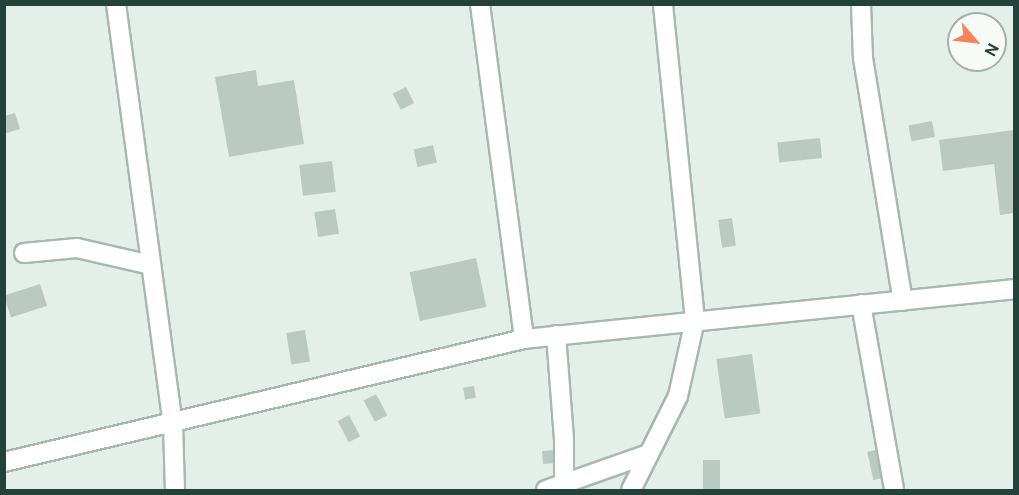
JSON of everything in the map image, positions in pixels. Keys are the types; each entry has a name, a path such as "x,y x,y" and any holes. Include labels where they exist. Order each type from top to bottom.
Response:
{"street":[{"path":"116,4 173,424 175,490"},
{"path":"480,4 524,339"},
{"path":"631,490 678,396 695,320 663,4"},
{"path":"861,4 863,58 903,301"},
{"path":"24,253 77,248 151,265"},
{"path":"4,462 173,424 524,339 1014,289"},
{"path":"861,304 894,490"},
{"path":"556,335 564,440 558,489 648,454"}],"building":[{"path":"256,70 258,86 294,80 304,144 229,157 215,77"},
{"path":"406,87 414,103 401,110 393,94"},
{"path":"15,113 20,129 4,134 4,116"},
{"path":"932,121 935,137 911,141 908,126"},
{"path":"1014,130 1014,213 1000,215 994,164 943,171 939,140"},
{"path":"820,138 822,158 779,162 777,142"},
{"path":"433,145 437,163 418,167 414,149"},
{"path":"332,161 336,192 303,196 299,165"},
{"path":"335,209 339,234 318,237 314,212"},
{"path":"732,218 736,246 722,248 718,220"},
{"path":"476,258 486,307 420,321 409,272"},
{"path":"40,284 47,306 11,318 4,296"},
{"path":"305,330 310,362 291,365 286,333"},
{"path":"752,354 760,413 725,418 716,359"},
{"path":"474,386 476,398 465,400 463,388"},
{"path":"376,394 387,415 375,422 364,401"},
{"path":"349,415 360,436 349,442 338,421"},
{"path":"880,449 886,477 873,480 867,452"},
{"path":"556,450 557,463 543,464 542,451"},
{"path":"703,460 720,460 720,490 703,490"}]}
